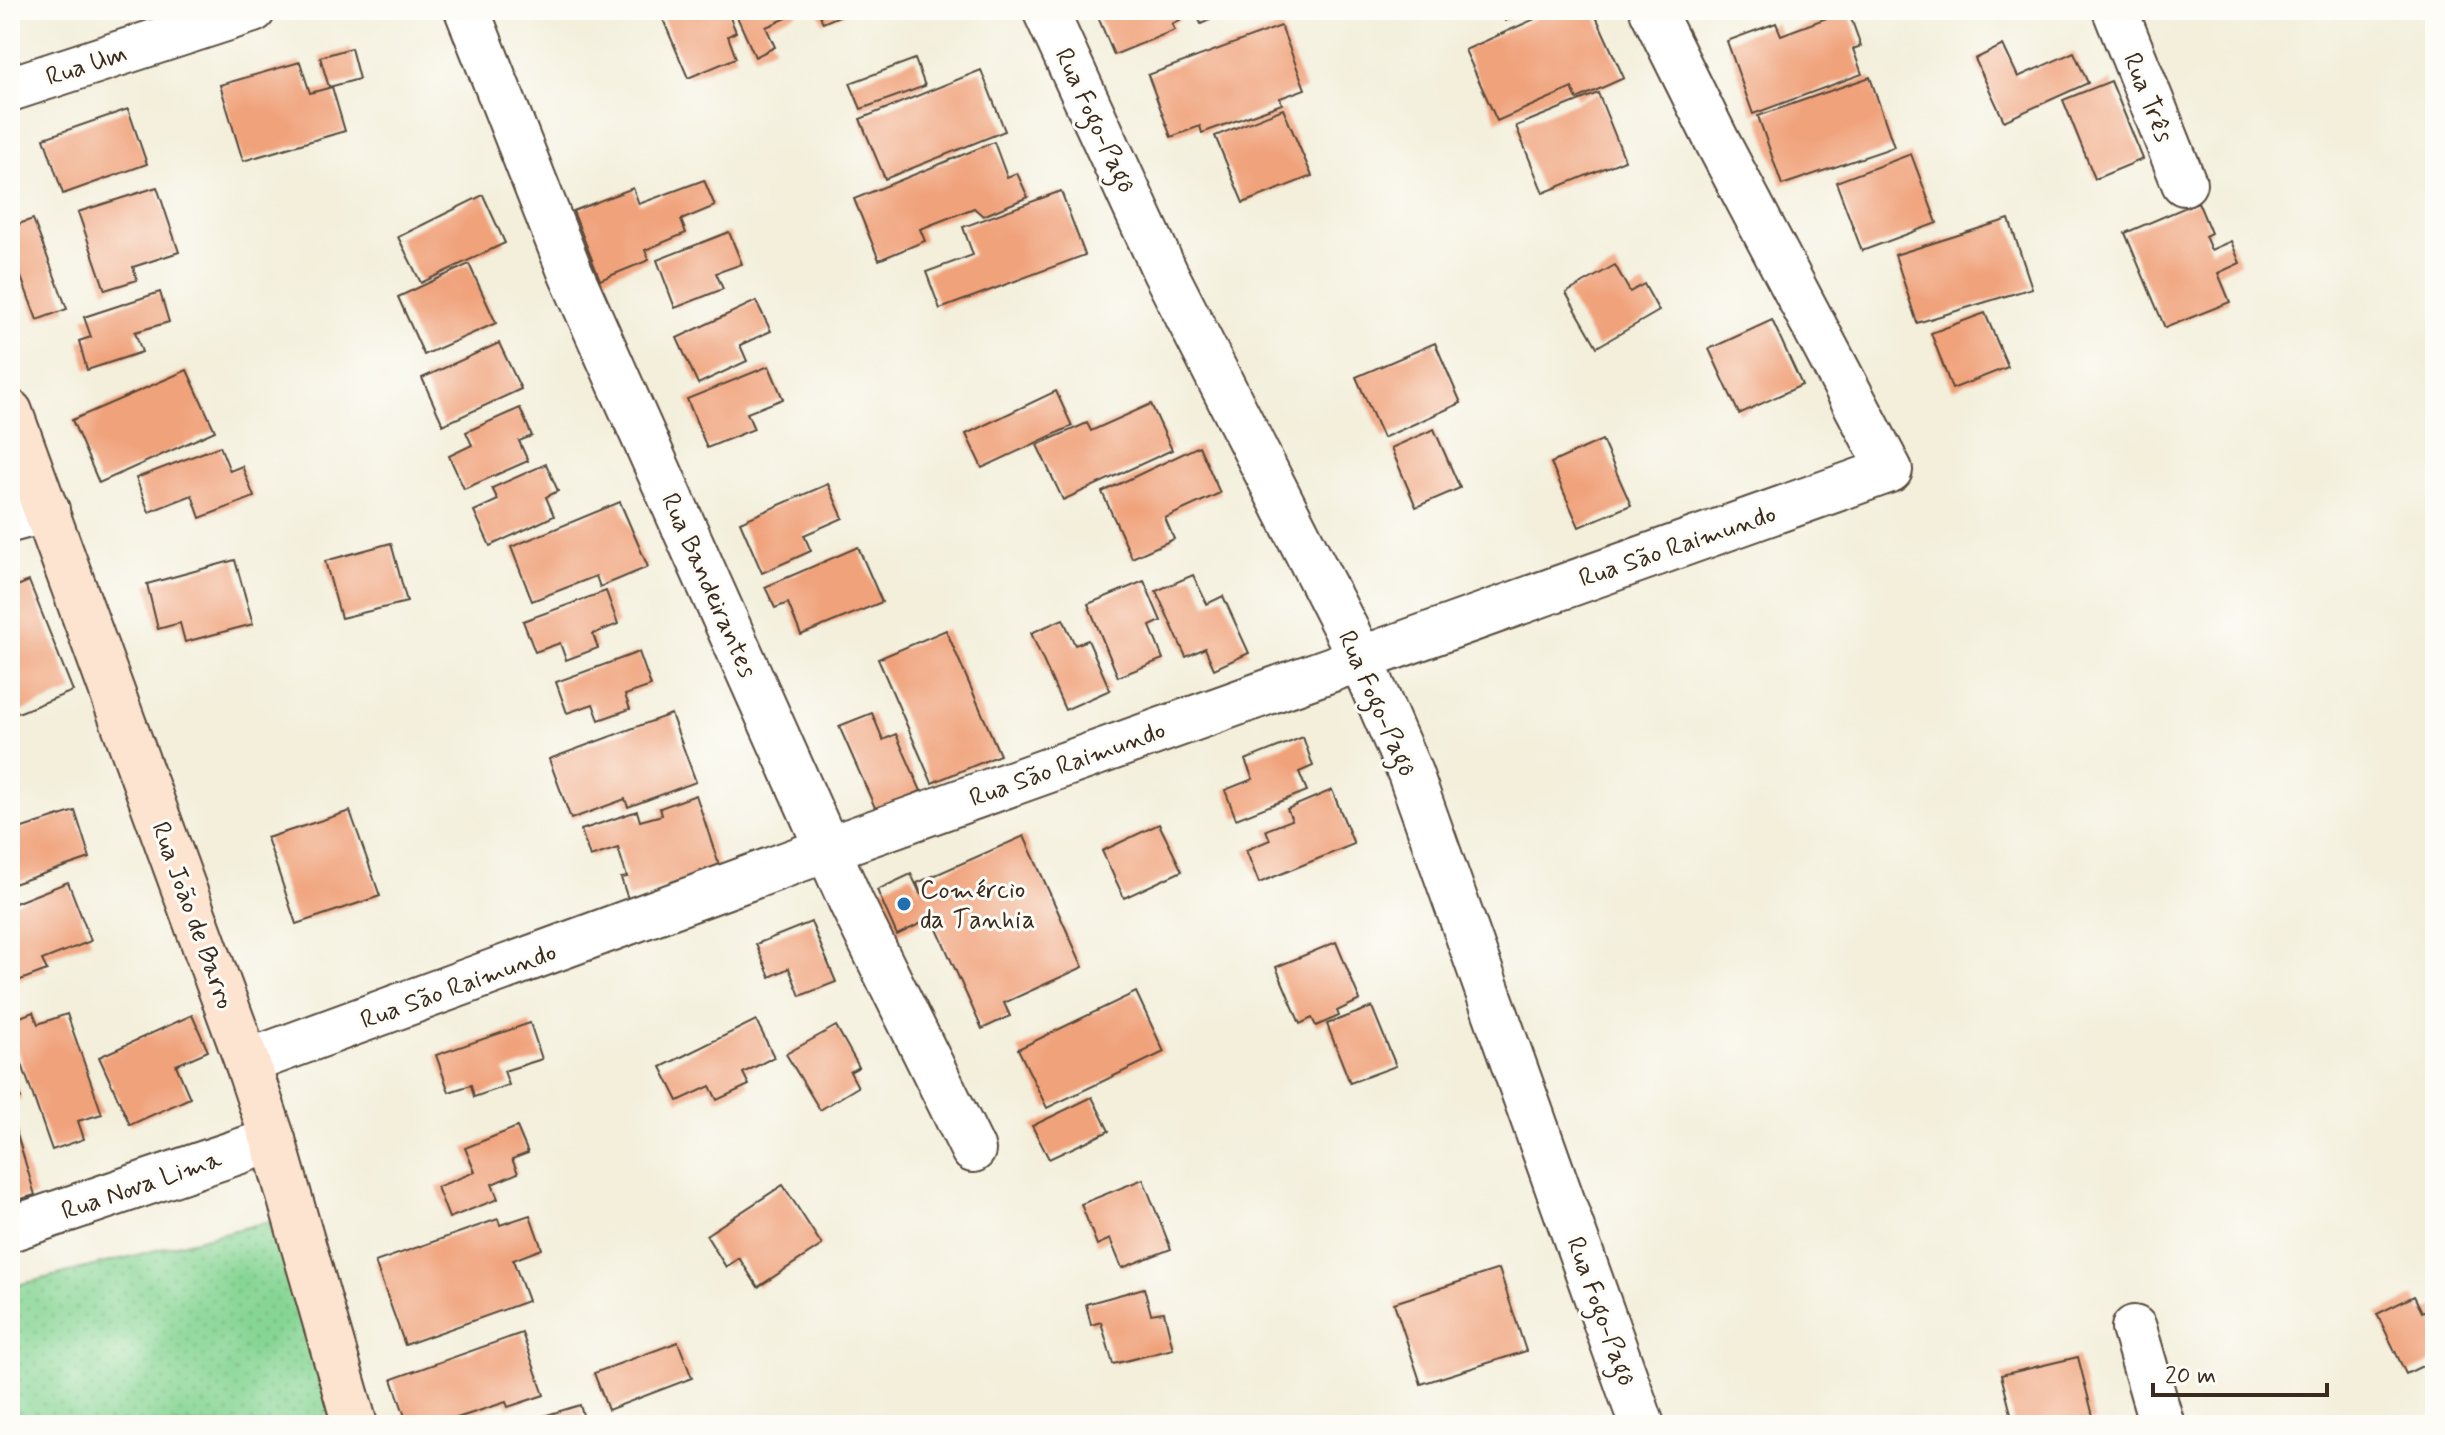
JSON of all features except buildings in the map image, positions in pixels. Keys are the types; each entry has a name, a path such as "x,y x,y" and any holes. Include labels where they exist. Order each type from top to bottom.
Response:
{"street":[{"name":"Rua Um","path":"10,89 253,10"},
{"name":"Rua Bandeirantes","path":"467,10 571,274 852,904 973,1150"},
{"name":"Rua Fogo-Pagô","path":"1045,10 1165,272 1360,657 1410,773 1642,1425"},
{"name":"Rua São Raimundo","path":"247,1062 1360,657 1890,470 1718,143 1652,10"},
{"name":"Rua Três","path":"2115,10 2184,183"},
{"name":"Rua João de Barro","path":"10,412 29,515 247,1062 273,1140 355,1425"},
{"name":"Rua Nova Lima","path":"10,1229 273,1140"},
{"path":"2134,1328 2162,1425"}],"green space":[{"path":"279,1219 332,1425 20,1425 10,1388 10,1287"}],"place":[{"name":"Comércio da Tanhia","path":"904,904"}]}
